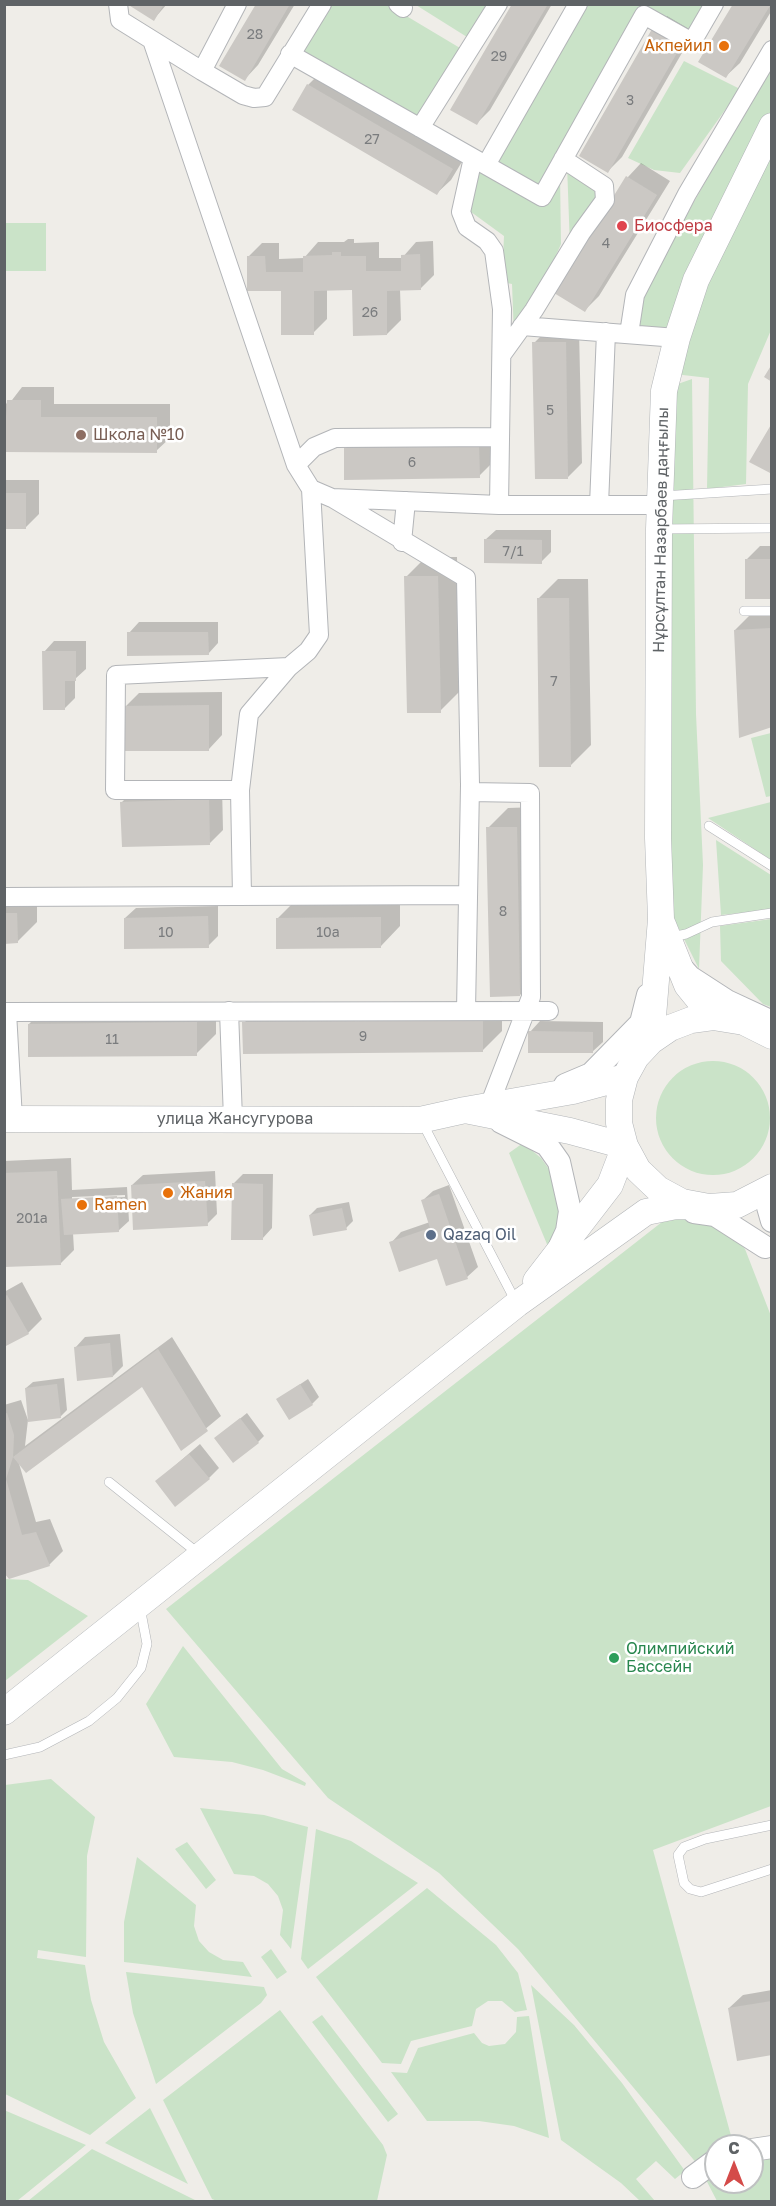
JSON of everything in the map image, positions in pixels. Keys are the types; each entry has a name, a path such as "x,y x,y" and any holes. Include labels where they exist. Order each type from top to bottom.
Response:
{"main road":[{"name":"Нұрсұлтан Назарбаев даңғылы","path":"651,1041 667,945 658,838 659,510 664,391 677,338 696,280 771,126"},
{"path":"667,945 687,985 713,1017"},
{"path":"709,1207 682,1202 658,1189 638,1170 625,1146 619,1123 619,1100 625,1077 636,1057 651,1041 680,1024 713,1017 744,1022 771,1036"},
{"name":"улица Жансугурова","path":"9,1119 420,1120 573,1091 625,1077"},
{"name":"улица Жансугурова","path":"480,1110 625,1146"},
{"path":"517,1304 610,1185 625,1146"},
{"path":"4,1712 517,1304 646,1212 676,1206 709,1207 737,1204 768,1190"}],"street":[{"path":"118,4 120,20 153,43 243,95 265,97 322,4"},
{"path":"202,71 237,4"},
{"path":"420,128 498,4"},
{"path":"499,505 502,309 494,251 487,241 467,227 461,212 479,162 578,4"},
{"path":"290,54 542,197 644,15 692,42 714,4"},
{"path":"153,43 296,465 311,489 319,635 308,651 289,667 249,714 240,790 242,896"},
{"path":"629,334 635,295 687,194 771,50"},
{"path":"503,353 605,200 604,186 563,159"},
{"path":"522,326 677,338"},
{"path":"599,505 606,332"},
{"path":"296,465 314,447 335,438 500,437"},
{"path":"311,489 332,498 466,579 470,792 466,1011"},
{"path":"332,498 499,505 599,505 659,510"},
{"path":"402,542 406,501"},
{"path":"240,790 115,790 116,675 289,667"},
{"path":"470,792 530,793 531,998 480,1110 547,1145 559,1162 570,1211 567,1231 554,1257"},
{"path":"4,897 468,895"},
{"path":"667,945 690,977 728,1001 771,1022"},
{"path":"535,1098 591,1074 641,1023 667,945"},
{"path":"229,1011 233,1119"},
{"path":"9,1119 6,1012 549,1011"},
{"path":"768,1190 771,1221"},
{"path":"709,1207 740,1221 768,1252"},
{"path":"632,1222 680,1210 715,1215 768,1252"},
{"path":"693,2177 704,2169"}],"lane":[{"path":"659,510 771,489"},
{"path":"659,510 771,528"},
{"path":"744,610 771,610"},
{"path":"709,826 771,866"},
{"path":"667,945 712,922 771,913"},
{"path":"420,1120 517,1304"},
{"path":"109,1482 201,1556"},
{"path":"4,1755 40,1747 89,1721 117,1698 141,1668 147,1644 139,1605"},
{"path":"771,1825 705,1839 684,1847 678,1855 684,1883 690,1889 701,1892 771,1869"}],"green space":[{"path":"331,4 388,5 460,48 419,120 300,50"},
{"path":"416,5 486,5 467,37"},
{"path":"582,5 711,5 690,38 644,12 541,193 490,164"},
{"path":"684,61 740,89 680,173 654,170 628,158"},
{"path":"771,65 771,119 674,333 634,328 640,298"},
{"path":"771,154 771,330 748,384 746,484 707,489 709,378 674,374 702,280"},
{"path":"567,164 614,184 570,248"},
{"path":"476,166 544,202 560,174 561,244 528,319 514,337 512,284 502,282 504,236 467,209"},
{"path":"5,223 46,223 46,271 5,271"},
{"path":"692,379 696,714 703,865 699,969 668,907 672,386"},
{"path":"771,733 771,796 766,797 751,738"},
{"path":"771,802 771,860 708,818"},
{"path":"716,840 771,875 771,910 721,915"},
{"path":"772,919 771,1007 763,1004 721,961 720,926"},
{"path":"713,1061 735,1065 754,1077 766,1096 770,1118 766,1140 754,1159 735,1171 713,1175 691,1171 672,1159 660,1140 656,1118 660,1096 672,1077 691,1065"},
{"path":"523,1143 541,1158 556,1179 562,1234 549,1249 509,1153"},
{"path":"701,1215 724,1224 745,1249 771,1316 771,1806 653,1850 731,2134 704,2134 704,2161 698,2165 518,1949 439,1873 328,1798 166,1609 662,1222"},
{"path":"5,1579 28,1580 88,1616 5,1681"},
{"path":"183,1646 282,1769 306,1783 305,1786 263,1770 232,1762 174,1757 146,1704"},
{"path":"51,1779 95,1817 87,1856 86,1957 38,1950 37,1958 85,1965 91,2000 104,2042 136,2098 90,2135 5,2094 5,1785"},
{"path":"200,1808 264,1815 308,1827 291,1949 280,1935 283,1910 278,1896 268,1884 254,1876 234,1874"},
{"path":"316,1829 351,1841 418,1883 308,1969 301,1959"},
{"path":"187,1842 216,1880 206,1889 175,1849"},
{"path":"137,1857 196,1905 194,1926 199,1941 209,1952 223,1960 243,1962 252,1977 124,1962 124,1922"},
{"path":"427,1888 496,1945 518,1973 527,2010 515,2012 502,2001 488,2001 476,2009 472,2026 411,2041 401,2064 382,2063 316,1977"},
{"path":"271,1949 287,1972 277,1979 261,1957"},
{"path":"126,1972 264,1987 267,1995 261,2003 156,2084 133,2013"},
{"path":"531,1985 574,2025 622,2083 685,2171 675,2179 656,2161 636,2179 655,2201 640,2201 621,2183 561,2140"},
{"path":"280,2010 383,2145 387,2155 377,2201 219,2202 212,2199 163,2100"},
{"path":"322,2015 398,2114 388,2122 312,2022"},
{"path":"529,2016 549,2138 514,2126 479,2121 427,2121 391,2072 407,2073 418,2048 474,2033 482,2043 489,2046 505,2044 516,2032 517,2017"},
{"path":"150,2108 188,2184 105,2143"},
{"path":"4,2110 86,2145 17,2201 5,2201"},
{"path":"92,2149 197,2201 28,2201"},
{"path":"771,2154 771,2201 717,2201 713,2194 764,2194 764,2155"}],"building":[{"path":"127,4 164,4 154,21"},
{"path":"256,4 290,4 245,81 219,66"},
{"path":"512,4 548,4 477,125 450,110"},
{"path":"733,4 771,4 726,78 698,62"},
{"path":"652,29 681,46 608,173 579,156"},
{"path":"307,84 453,169 437,195 292,110"},
{"path":"626,176 657,195 585,312 554,293"},
{"path":"332,252 341,252 341,256 366,256 366,271 401,271 401,255 420,254 421,290 387,291 387,335 353,336 352,290 314,291 314,335 281,335 281,291 247,291 247,256 265,256 266,272 303,272 303,256 332,255"},
{"path":"532,342 566,342 568,479 535,479"},
{"path":"772,364 772,382 764,377"},
{"name":"Школа №10","path":"7,400 41,400 41,417 157,417 157,453 4,452"},
{"path":"772,423 772,474 749,462"},
{"path":"479,446 480,478 344,480 344,448"},
{"path":"4,493 26,493 26,529 4,529"},
{"path":"484,539 542,540 542,564 484,563"},
{"path":"745,559 772,559 772,599 745,599"},
{"path":"404,576 438,576 441,713 407,713"},
{"path":"537,598 569,598 571,767 539,767"},
{"path":"772,628 772,727 739,738 734,630"},
{"path":"127,632 208,632 209,655 127,656"},
{"path":"42,651 76,651 76,681 65,681 65,710 43,710"},
{"path":"209,705 209,751 124,751 124,706"},
{"path":"209,799 210,845 122,847 120,802"},
{"path":"486,827 517,827 520,996 490,997"},
{"path":"4,913 17,913 18,943 4,944"},
{"path":"208,916 209,948 124,949 124,918"},
{"path":"381,917 381,948 276,949 276,918"},
{"path":"483,1020 483,1052 243,1054 242,1022"},
{"path":"197,1022 197,1056 28,1057 28,1024"},
{"path":"528,1031 593,1032 593,1053 528,1053"},
{"path":"57,1171 61,1265 4,1267 4,1173"},
{"path":"205,1181 208,1226 133,1230 131,1185"},
{"path":"232,1183 263,1184 263,1240 231,1240"},
{"name":"Qazaq Oil","path":"439,1194 468,1279 446,1286 437,1259 399,1272 389,1242 430,1228 421,1200"},
{"path":"117,1196 119,1232 64,1235 61,1199"},
{"path":"342,1208 347,1230 313,1236 309,1215"},
{"path":"7,1295 29,1334 4,1347 4,1297"},
{"path":"110,1343 113,1377 77,1381 74,1347"},
{"path":"158,1349 208,1431 181,1451 142,1387 26,1473 13,1457"},
{"path":"57,1384 61,1418 28,1422 25,1388"},
{"path":"300,1384 313,1405 289,1420 276,1399"},
{"path":"7,1413 14,1435 13,1457 6,1479 22,1535 36,1532 50,1566 9,1579 4,1573 4,1414"},
{"path":"240,1418 259,1443 233,1463 214,1438"},
{"path":"189,1454 210,1479 175,1507 155,1481"},
{"path":"772,2001 772,2055 737,2061 728,2008"}],"place":[{"name":"Акпейил","path":"724,46"},
{"name":"Биосфера","path":"622,226"},
{"name":"Школа №10","path":"81,435"},
{"name":"Жания","path":"168,1193"},
{"name":"Ramen","path":"82,1205"},
{"name":"Qazaq Oil","path":"431,1235"},
{"name":"Олимпийский Бассейн","path":"614,1658"}]}
